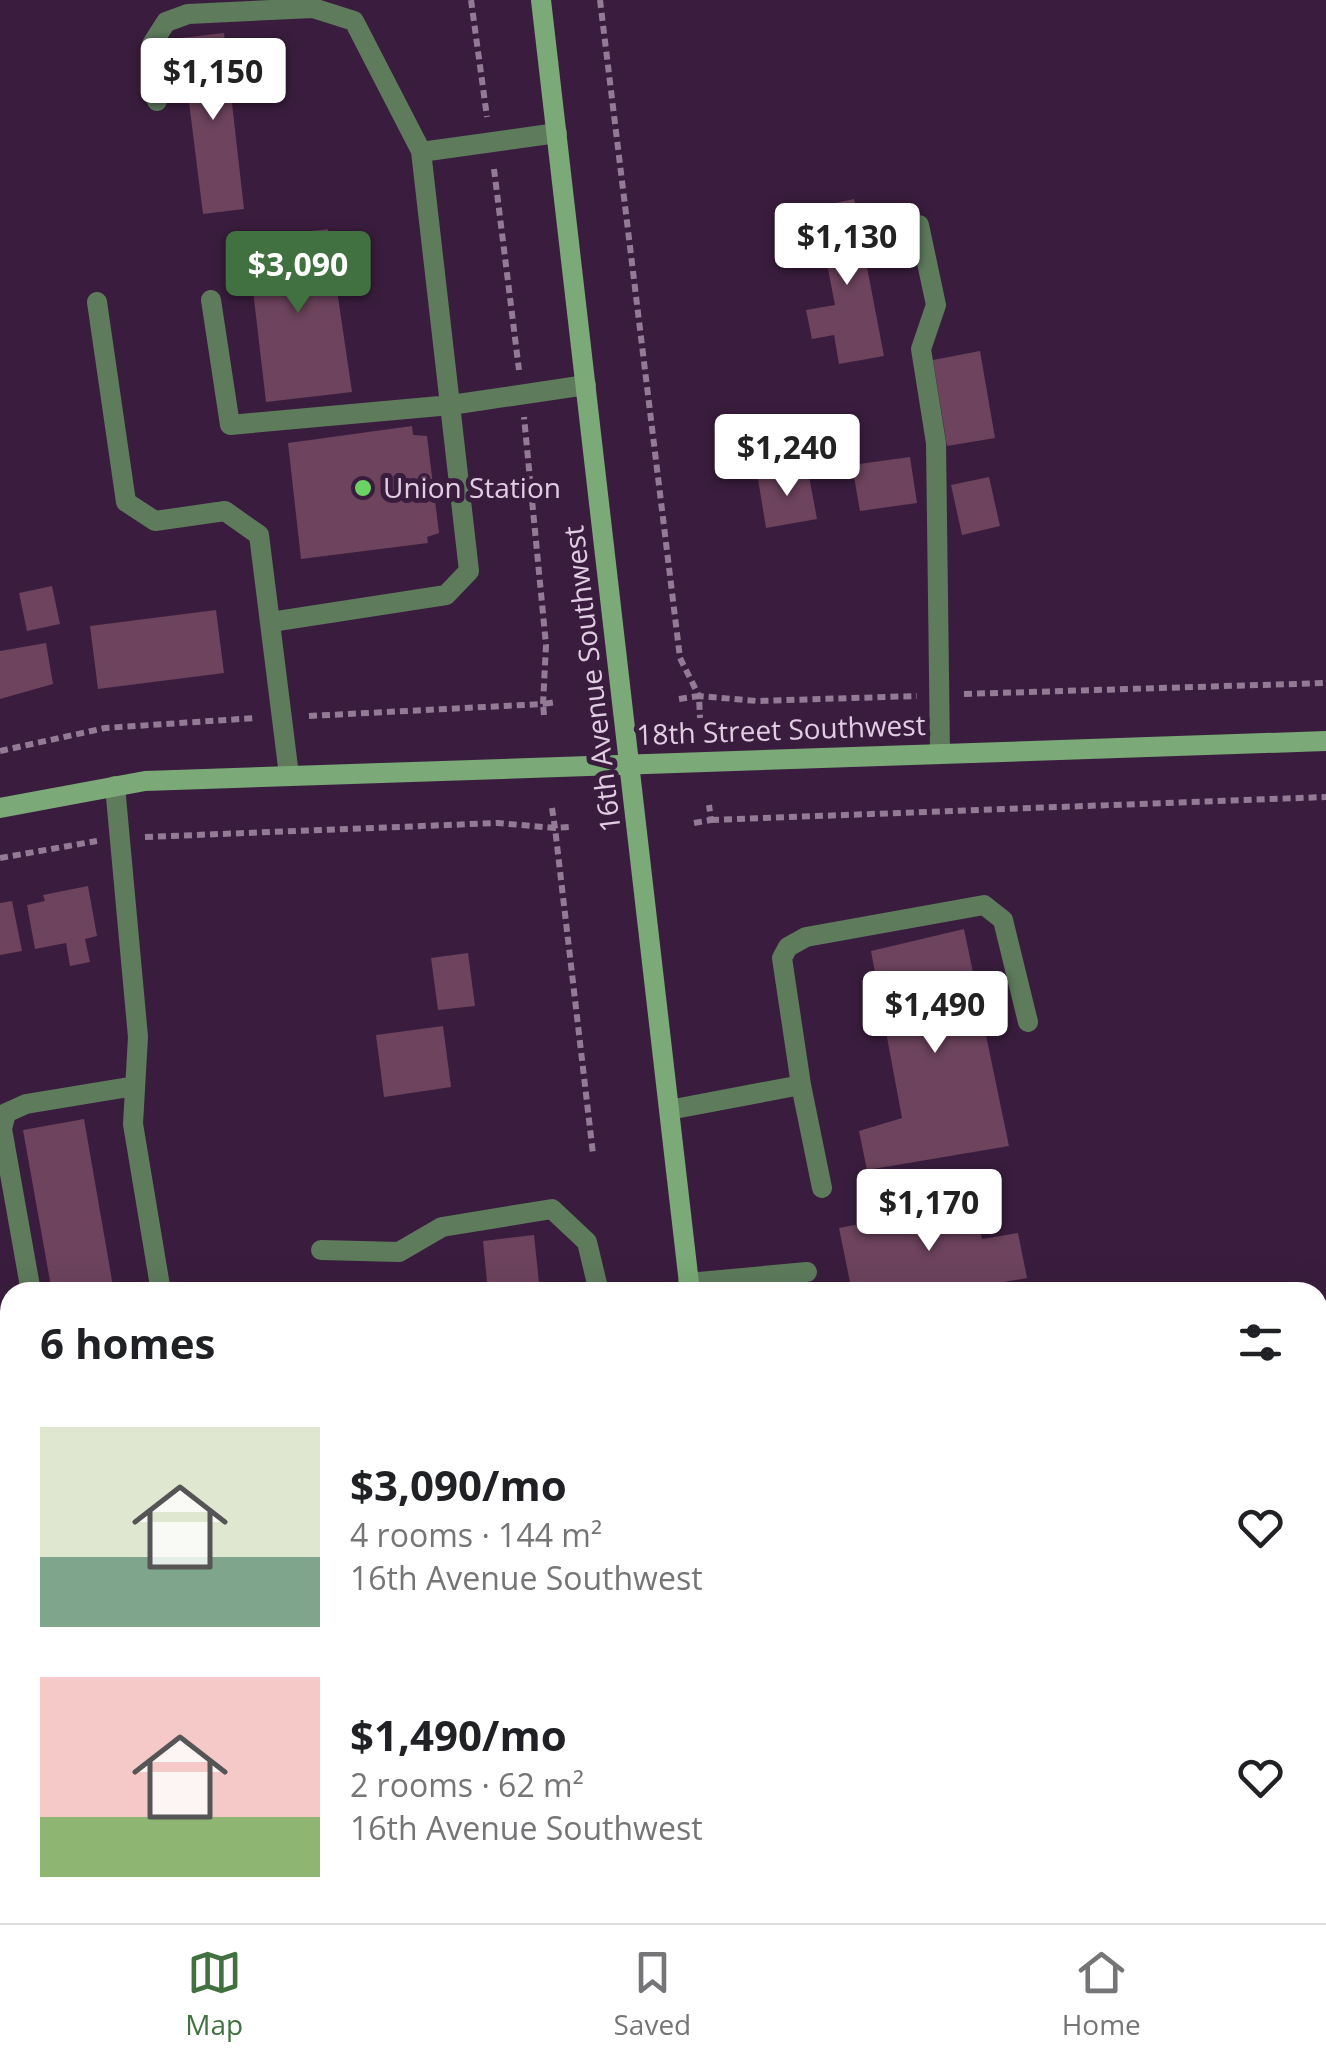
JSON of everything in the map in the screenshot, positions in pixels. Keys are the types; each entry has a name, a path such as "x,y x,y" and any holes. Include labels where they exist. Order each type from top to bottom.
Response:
{"street":[{"name":"16th Avenue Southwest","path":"541,0 688,1282"},
{"name":"18th Street Southwest","path":"0,808 145,780 1326,742"}],"lane":[{"path":"157,101 152,44 166,22 188,14 313,8 354,21 422,152 470,571 446,595 270,622"},
{"path":"422,152 556,133"},
{"path":"919,224 936,305 921,349 936,442 940,753"},
{"path":"212,300 230,425 451,405 586,385"},
{"path":"97,302 126,502 155,521 225,511 260,535 289,775"},
{"path":"115,786 138,1037 133,1124 158,1282"},
{"path":"822,1188 801,1085 782,958 788,946 806,937 984,906 1003,920 1028,1022"},
{"path":"669,1110 801,1085"},
{"path":"28,1282 2,1129 6,1113 26,1104 136,1086"},
{"path":"321,1250 399,1252 442,1227 552,1209 587,1242 597,1282"},
{"path":"733,1282 807,1272"}],"path":[{"path":"471,0 522,394 546,645 544,715"},
{"path":"600,0 680,658 699,696 700,718"},
{"path":"679,699 699,696 758,701 1326,683"},
{"path":"0,750 106,728 469,711 557,702"},
{"path":"694,823 1326,797"},
{"path":"710,805 710,820"},
{"path":"552,808 593,1154"},
{"path":"0,858 120,840 479,824 570,826"}],"building":[{"path":"224,33 244,209 203,214 181,38"},
{"path":"854,199 884,356 839,364 834,335 812,339 806,310 835,305 816,207"},
{"path":"328,229 352,392 266,402 247,239"},
{"path":"980,351 995,438 947,446 933,360"},
{"name":"Union Station","path":"412,426 413,435 427,436 439,533 427,537 428,543 301,559 288,443"},
{"path":"910,457 917,503 860,511 852,465"},
{"path":"808,471 817,519 766,528 758,479"},
{"path":"989,477 1000,526 962,535 951,485"},
{"path":"52,586 60,624 27,631 19,593"},
{"path":"216,610 224,673 98,689 90,626"},
{"path":"46,643 53,684 0,699 0,651"},
{"path":"88,886 97,936 85,939 90,962 70,966 66,943 35,949 27,905 45,901 43,895"},
{"path":"12,901 22,951 0,955 0,903"},
{"path":"964,929 1009,1146 867,1170 859,1131 902,1118 871,951"},
{"path":"468,953 475,1006 438,1010 431,958"},
{"path":"443,1026 451,1087 384,1097 376,1035"},
{"path":"84,1119 112,1282 50,1282 23,1130"},
{"path":"959,1205 961,1214 976,1211 982,1239 1018,1233 1027,1278 1004,1282 850,1282 839,1228"},
{"path":"534,1235 539,1282 487,1282 483,1241"}],"place":[{"name":"Union Station","path":"363,488"}]}
